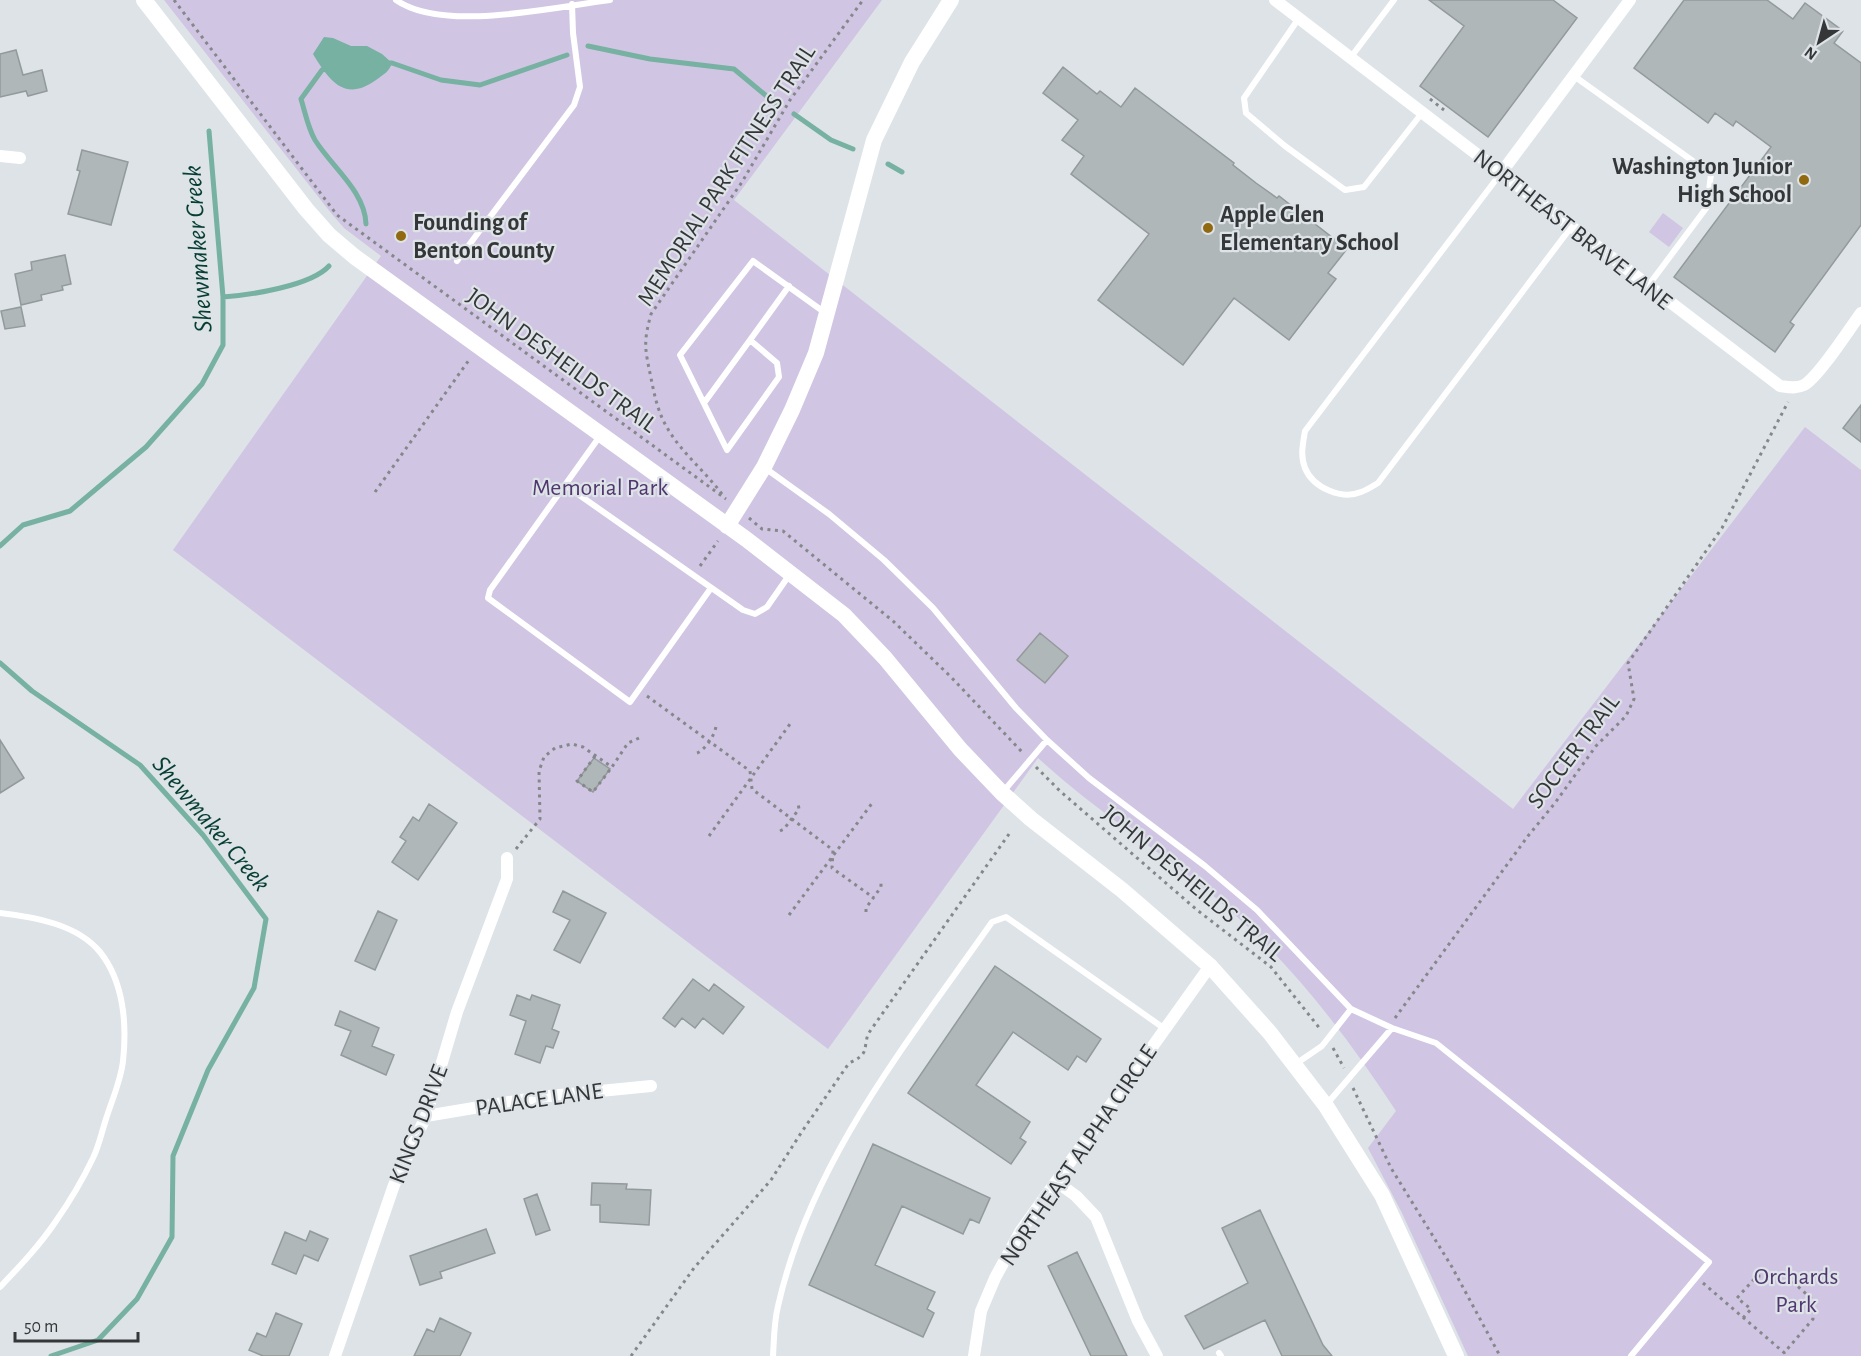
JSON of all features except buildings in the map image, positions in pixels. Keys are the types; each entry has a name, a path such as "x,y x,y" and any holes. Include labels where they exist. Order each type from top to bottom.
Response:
{"street":[{"path":"144,0 306,209 329,234 355,257 728,526 844,615 877,649 960,749 1002,793 1122,890 1210,966 1296,1064 1326,1106 1382,1196 1456,1356"},
{"path":"728,526 764,467 792,410 816,353 874,140 912,62 951,0"},
{"name":"NORTHEAST BRAVE LANE","path":"1275,0 1769,379 1780,386 1796,387"},
{"path":"1501,173 1630,0"},
{"path":"0,156 20,158"},
{"path":"1796,387 1805,385 1815,375 1861,313"},
{"name":"KINGS DRIVE","path":"335,1356 394,1185 426,1116 457,1012 507,879 507,858"},
{"name":"NORTHEAST ALPHA CIRCLE","path":"974,1356 981,1311 995,1278 1020,1232 1210,966"},
{"name":"PALACE LANE","path":"426,1116 539,1097 651,1086"},
{"path":"1057,1182 1076,1196 1096,1217 1138,1321 1157,1356"}],"lane":[{"path":"396,0 406,7 447,16 478,17 610,0"},
{"path":"1350,58 1394,0"},
{"path":"457,261 573,105 580,87 572,4"},
{"path":"1299,18 1244,98 1246,113 1285,147 1346,190 1364,187 1422,113"},
{"path":"1574,75 1711,174 1707,207 1648,286"},
{"path":"1501,173 1305,431 1302,449 1305,469 1321,486 1338,494 1360,493 1378,483 1572,226"},
{"path":"750,340 777,363 779,377 727,450 680,356 753,261 827,314"},
{"path":"704,403 789,286"},
{"path":"602,434 490,590 488,598 630,702 711,588"},
{"path":"764,467 829,514 884,560 933,608 1016,708 1047,740 1089,778 1196,859 1257,910 1351,1010 1392,1028 1436,1043 1709,1262 1631,1356"},
{"path":"565,485 742,610 755,614 767,607 791,573"},
{"path":"1002,793 1047,740"},
{"path":"0,913 47,921 87,940 99,951 111,968 124,1014 123,1062 94,1156 56,1222 35,1250 0,1287"},
{"path":"773,1356 778,1308 797,1239 831,1166 858,1115 992,922 1006,917 1165,1029"},
{"path":"1296,1064 1322,1046 1351,1010"},
{"path":"1326,1106 1392,1028"}],"path":[{"name":"JOHN DESHEILDS TRAIL","path":"174,0 337,215 724,498"},
{"name":"MEMORIAL PARK FITNESS TRAIL","path":"724,498 708,475 677,442 664,423 656,404 644,339 651,314 695,253 741,182 790,99 863,0"},
{"path":"375,492 469,360"},
{"name":"SOCCER TRAIL","path":"1392,1028 1396,1015 1528,836 1596,747 1626,716 1634,699 1628,663 1722,528 1796,387"},
{"path":"755,523 762,529 783,531 893,621 951,677 1026,757"},
{"path":"693,575 718,541"},
{"path":"639,690 750,771 752,789 833,850 832,868 874,898"},
{"path":"709,836 790,724"},
{"path":"700,753 718,730 716,725"},
{"path":"595,756 577,781 592,792 627,743 639,738"},
{"path":"507,858 540,819 539,771 544,757 555,748 572,744 583,747 612,767"},
{"name":"JOHN DESHEILDS TRAIL","path":"1038,769 1060,792 1197,910 1271,967 1321,1029"},
{"path":"789,915 873,802"},
{"path":"782,831 801,808 798,803"},
{"path":"631,1356 694,1268 771,1180 849,1063 866,1050 868,1034 1009,834"},
{"path":"865,909 881,884 886,886"},
{"path":"1333,1048 1345,1072"},
{"path":"1353,1089 1390,1168 1452,1266 1500,1356"},
{"path":"1743,1318 1750,1309 1737,1298 1757,1276 1785,1275 1801,1288 1812,1299 1813,1319 1785,1353"},
{"path":"1697,1277 1788,1356"}],"green space":[{"name":"Memorial Park","path":"164,0 882,0 734,200 1513,809 1805,427 1861,470 1861,1356 1468,1356 1402,1213 1368,1148 1396,1111 1336,1025 1268,946 1243,922 1195,881 1081,795 1038,758 828,1049 173,550 381,256 344,228 331,213"},
{"path":"1663,213 1683,228 1669,247 1649,232"}],"shaded area":[{"path":"324,37 333,38 351,46 367,46 382,54 392,63 391,66 388,71 365,86 347,89 339,86 326,73 313,54"}],"waterway":[{"path":"588,46 650,59 734,69 775,103"},
{"path":"387,63 441,80 480,85 567,55"},
{"path":"327,69 322,70 301,99 315,140 354,190 364,212 366,224"},
{"path":"794,114 831,140 853,149"},
{"name":"Shewmaker Creek","path":"0,546 23,525 70,511 146,447 202,384 223,345 223,297 209,131"},
{"path":"888,164 902,172"},
{"path":"223,297 264,292 295,284 309,279 329,266"},
{"name":"Shewmaker Creek","path":"0,663 32,691 140,765 203,835 266,919 254,988 208,1070 173,1156 172,1237 137,1299 98,1340 51,1356"}],"place":[{"name":"Washington Junior High School","path":"1804,180"},
{"name":"Apple Glen Elementary School","path":"1208,228"},
{"name":"Founding of Benton County","path":"401,236"}],"park label":[{"name":"Orchards Park","path":"1796,1290"}]}
